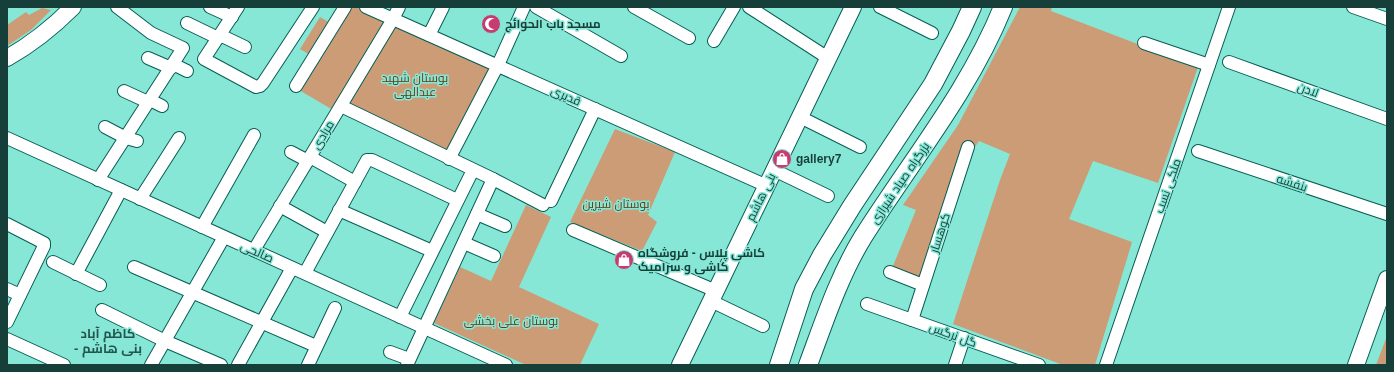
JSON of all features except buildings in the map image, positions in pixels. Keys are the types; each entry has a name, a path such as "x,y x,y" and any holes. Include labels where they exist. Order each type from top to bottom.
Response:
{"highway":[{"path":"779,365 804,289 852,206 933,84 972,7"},
{"name":"بزرگراه صیاد شیرازی","path":"808,365 837,289 863,238 974,69 990,38 1003,7"}],"main road":[{"name":"بنی هاشم","path":"680,365 853,7"},
{"path":"7,58 41,36 56,24 68,8"},
{"path":"1356,365 1387,279"}],"street":[{"path":"98,180 131,140 149,101 183,48 151,33 117,7"},
{"path":"210,7 235,12 204,59 256,86 260,86 263,83 313,7"},
{"path":"296,86 345,7"},
{"name":"قدیری","path":"366,7 767,186"},
{"name":"مرادی","path":"254,250 393,19 398,7"},
{"path":"429,35 442,7"},
{"path":"449,159 498,65 524,7"},
{"path":"536,7 621,56"},
{"path":"634,7 689,38"},
{"path":"714,41 734,7"},
{"path":"749,7 828,58"},
{"path":"880,7 932,33"},
{"name":"ملکی نسب","path":"1106,365 1229,7"},
{"path":"1353,7 1387,19"},
{"path":"187,23 245,47"},
{"path":"1144,43 1210,65"},
{"path":"148,58 187,71"},
{"name":"لادن","path":"1229,62 1387,118"},
{"path":"124,91 162,106"},
{"path":"341,106 472,170 547,203 595,109"},
{"path":"800,118 860,147"},
{"path":"105,127 131,140"},
{"path":"202,227 254,135"},
{"name":"صالحی","path":"7,138 506,365"},
{"path":"140,199 180,138"},
{"name":"کوهسار","path":"912,320 968,147"},
{"name":"بنفشه","path":"1198,151 1387,214"},
{"path":"291,152 309,159 355,182"},
{"path":"305,273 367,160 372,160 457,200"},
{"path":"400,317 472,170"},
{"path":"774,170 828,196"},
{"path":"390,352 408,362 493,179"},
{"path":"76,274 121,190"},
{"path":"280,206 327,232"},
{"path":"339,210 432,251"},
{"path":"477,214 505,226"},
{"path":"7,224 44,242 44,246 7,322"},
{"path":"573,230 713,296 763,326"},
{"path":"151,365 224,237"},
{"path":"464,243 494,256"},
{"path":"53,262 100,285"},
{"path":"134,267 316,346"},
{"path":"238,365 292,268"},
{"path":"890,272 923,285"},
{"path":"7,289 20,295"},
{"name":"گل نرگس","path":"867,304 1039,365"},
{"path":"308,365 335,308"},
{"path":"102,310 165,341 220,365"},
{"path":"955,365 964,338"},
{"path":"7,339 64,365"}],"green space":[{"path":"350,7 356,7 387,21 333,110 299,90"},
{"path":"1020,7 1052,7 1051,11 1198,67 1158,183 1093,161 1069,219 1132,242 1095,365 1063,365 953,324 1000,180 1010,154 979,141 952,181 921,278 893,266 916,210 903,205 958,125"},
{"path":"42,8 51,10 31,30 7,46 7,25 26,12 29,15"},
{"path":"320,17 332,24 312,56 300,49"},
{"name":"بوستان شهید عبدالهی","path":"395,22 493,66 448,155 346,104"},
{"name":"بوستان شیرین","path":"615,129 675,152 648,215 657,222 642,251 570,222"},
{"name":"بوستان علی بخشی","path":"526,205 551,217 519,287 599,324 580,365 526,365 434,323 460,267 491,281"},
{"path":"1387,336 1387,365 1376,365"}],"place":[{"name":"مسجد باب الحوائج","path":"491,24"},
{"name":"gallery7","path":"782,159"},
{"name":"کاشی پلاس - فروشگاه کاشی و سرامیک","path":"624,260"}],"district":[{"name":"کاظم آباد - بنی هاشم","path":"108,340"}]}
